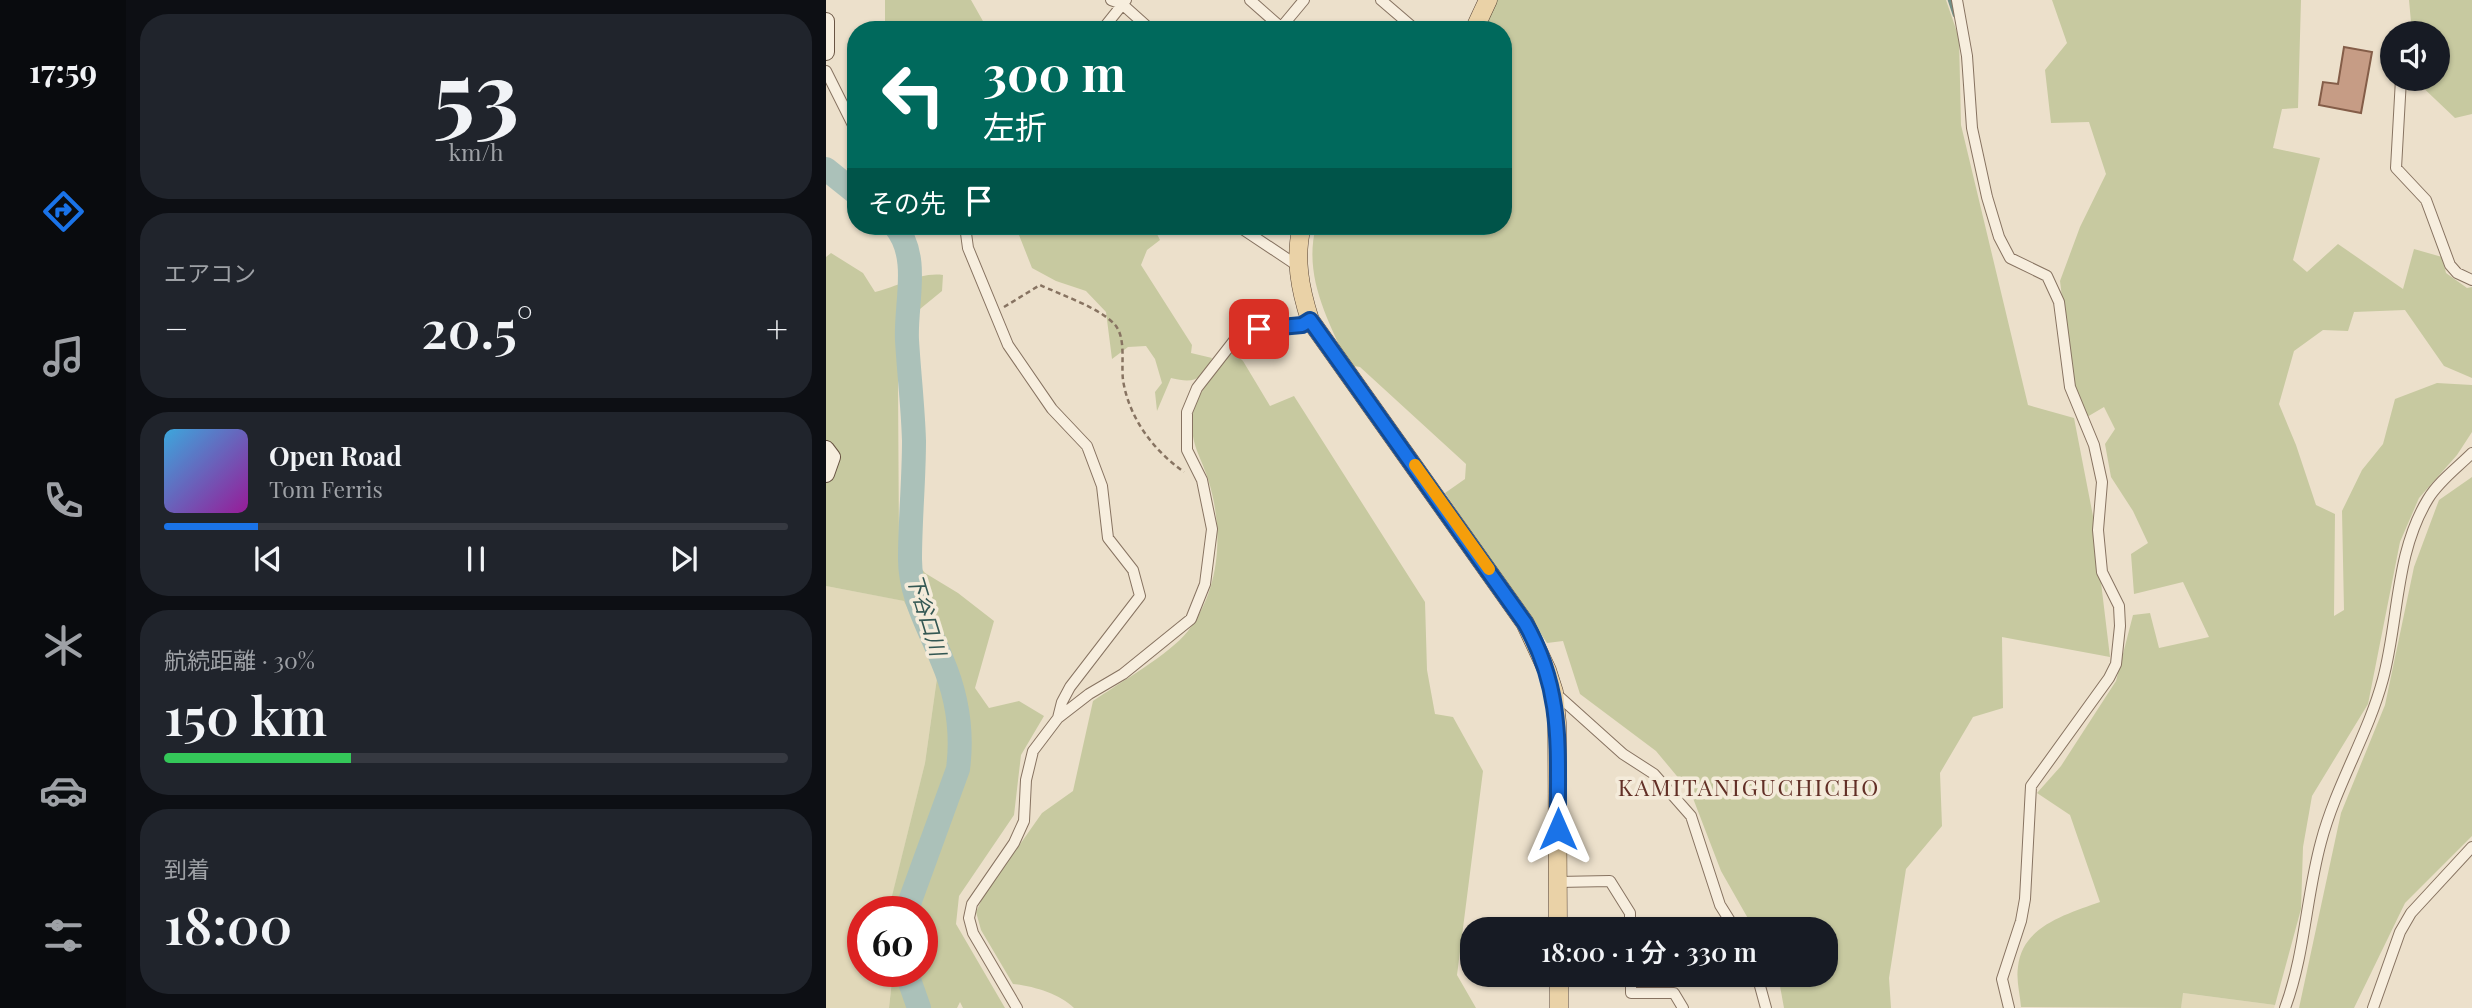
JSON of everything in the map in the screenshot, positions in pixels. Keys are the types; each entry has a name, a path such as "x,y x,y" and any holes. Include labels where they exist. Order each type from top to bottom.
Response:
{"main road":[{"path":"1478,21 1488,0"},
{"path":"826,21 826,52"},
{"path":"1301,235 1298,266 1301,293 1310,320 1525,623 1538,646 1554,692 1557,723 1558,917"},
{"path":"826,449 832,457 826,474"},
{"path":"1559,987 1559,1008"}],"street":[{"path":"1250,0 1273,21"},
{"path":"1288,21 1304,0"},
{"path":"1381,0 1406,21"},
{"path":"1956,0 1967,56 1972,128 1986,197 1999,237 2010,258 2047,276 2059,302 2070,387 2094,445 2102,482 2098,530 2102,572 2119,606 2116,664 2109,678 2031,786 2025,899 2021,921 2002,979 2010,1008"},
{"path":"1108,21 1120,1 1141,21"},
{"path":"826,71 847,113"},
{"path":"2399,91 2396,167 2426,200 2450,265 2458,273 2472,280"},
{"path":"966,235 968,248 1009,345 1052,409 1087,446 1102,486 1108,538 1133,570 1140,596 1070,687 1058,718"},
{"path":"1252,235 1298,266"},
{"path":"1017,1008 974,933 969,918 972,904 1014,843 1024,821 1028,765 1033,751 1058,718 1089,694 1123,674 1191,619 1205,583 1211,555 1212,529 1202,484 1187,450 1187,412 1198,388 1236,338 1259,329 1302,325 1310,320"},
{"path":"2285,1008 2305,937 2323,834 2333,802 2373,715 2384,675 2408,544 2432,493 2472,453"},
{"path":"1554,692 1623,754 1654,774 1690,816 1720,905 1728,917"},
{"path":"2374,1008 2400,932 2411,913 2472,847"},
{"path":"1558,883 1610,881 1630,917"},
{"path":"1631,987 1631,993 1674,993 1683,1008"},
{"path":"1760,987 1766,1008"}],"path":[{"path":"995,313 1040,285 1086,306 1115,325 1120,337 1123,380 1131,412 1154,446 1202,484"}],"shaded area":[{"path":"826,586 905,601 938,671 925,763 892,896 847,896 847,987 891,987 889,1008 826,1008"},
{"path":"2182,993 2275,1005 2274,1008 2181,1008"}],"green space":[{"path":"885,0 971,0 983,21 885,21"},
{"path":"1496,0 1946,0 1959,38 1961,125 2028,405 2074,418 2093,516 2110,657 2002,637 2003,708 1973,717 1940,773 1942,826 1906,869 1889,978 1891,1008 1784,1008 1780,987 1838,987 1838,917 1747,917 1721,871 1691,793 1656,751 1580,694 1563,641 1547,643 1445,493 1465,479 1466,464 1360,367 1348,365 1326,314 1315,280 1315,235 1512,235 1512,21 1486,21"},
{"path":"2052,0 2301,0 2298,108 2282,109 2273,148 2320,158 2293,260 2307,272 2338,244 2403,289 2414,249 2442,257 2446,273 2467,288 2472,287 2472,378 2444,366 2405,310 2354,312 2348,331 2323,330 2294,351 2279,404 2316,505 2335,514 2334,616 2344,610 2342,511 2362,470 2383,444 2395,399 2437,383 2472,385 2472,432 2457,455 2419,498 2400,542 2368,704 2312,796 2303,847 2301,909 2275,1005 2183,993 2181,1008 2021,1007 2018,967 2021,953 2028,941 2048,924 2100,902 2070,815 2037,793 2061,766 2116,681 2133,615 2150,613 2159,648 2209,637 2183,582 2134,594 2131,554 2148,543 2133,511 2111,477 2105,444 2115,429 2104,407 2087,417 2072,379 2060,281 2080,227 2106,174 2089,122 2051,123 2045,70 2067,43"},
{"path":"2409,0 2472,0 2472,114 2455,118 2427,91 2450,91 2450,21 2411,21"},
{"path":"1019,235 1158,235 1160,240 1147,250 1141,265 1192,345 1191,353 1212,358 1205,371 1192,380 1171,378 1157,411 1155,392 1162,383 1155,359 1146,346 1128,347 1112,359 1106,312 1086,291 1056,281 1032,268"},
{"path":"831,253 863,273 875,292 925,276 943,275 942,291 920,309 898,382 899,543 925,573 958,593 994,621 975,688 989,708 1019,701 1044,716 1021,755 1014,815 959,896 956,924 1005,1008 963,1008 960,1002 957,1008 889,1008 891,987 938,987 938,896 892,896 925,763 938,671 904,601 826,586 826,257"},
{"path":"1233,351 1243,361 1270,406 1294,396 1425,602 1427,670 1435,714 1453,717 1483,771 1464,917 1460,917 1457,975 1460,987 1464,987 1476,1008 1074,1008 1046,992 1013,984 981,930 976,912 983,897 1042,813 1073,791 1093,701 1180,640 1199,614 1207,597 1216,558 1216,518 1208,479 1196,448 1192,423 1195,405 1215,372"},
{"path":"2472,477 2472,836 2405,903 2354,1008 2299,1008 2341,813 2385,705 2414,567 2439,500"}],"building":[{"path":"2344,47 2372,52 2361,113 2319,105 2323,82 2338,84"}],"waterway":[{"path":"1950,0 1955,15"},
{"name":"下谷口川","path":"826,169 847,186"},
{"name":"下谷口川","path":"901,235 910,266 907,340 914,441 911,573 921,611 952,686 960,741 958,769 912,896"},
{"name":"下谷口川","path":"912,987 919,1008"}],"slow traffic":[{"path":"1415,465 1489,569"}],"district":[{"name":"KAMITANIGUCHICHO","path":"1749,788"}],"route":[{"path":"1259,329 1302,325 1310,320 1469,540 1525,623 1538,646 1554,692 1558,829"}]}
